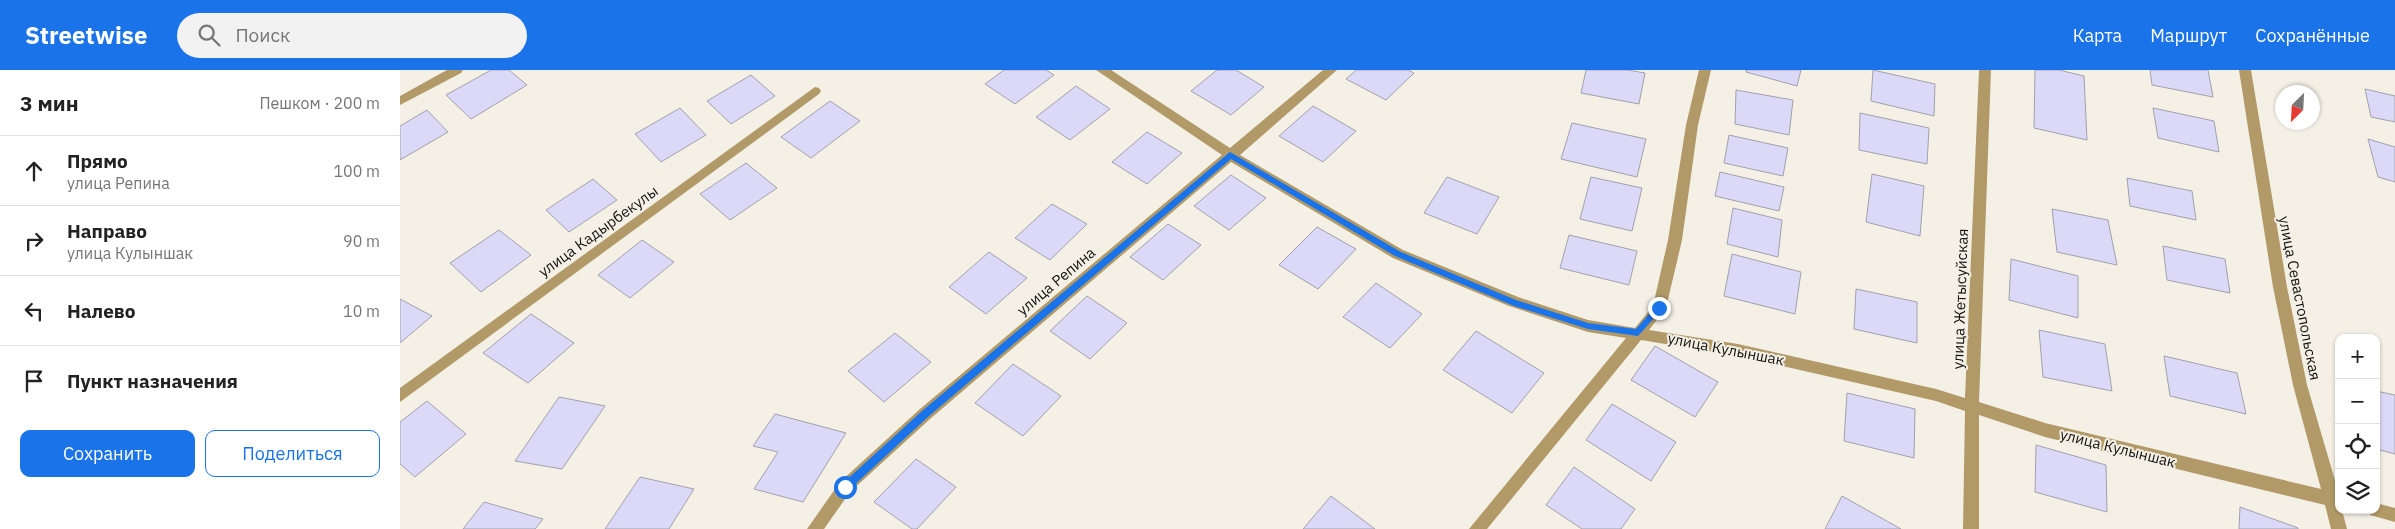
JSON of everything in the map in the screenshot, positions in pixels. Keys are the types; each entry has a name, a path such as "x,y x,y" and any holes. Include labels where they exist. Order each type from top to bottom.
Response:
{"street":[{"path":"400,102 457,70"},
{"name":"улица Кулыншак","path":"1102,70 1230,155 1398,254 1514,302 1588,326 1738,350 1936,395 2045,430 2335,501"},
{"name":"улица Репина","path":"815,529 845,487 925,414 1331,70"},
{"path":"1477,529 1659,308 1675,240 1692,125 1705,70"},
{"name":"улица Жетысуйская","path":"1971,529 1972,407 1985,70"},
{"name":"улица Севастопольская","path":"2244,70 2280,287 2298,376 2335,498"},
{"name":"улица Кадырбекулы","path":"400,396 815,92"},
{"path":"2380,511 2395,515"},
{"name":"улица Севастопольская","path":"2337,514 2339,529"}],"building":[{"path":"491,70 509,70 527,85 471,119 446,95"},
{"path":"1004,70 1046,70 1054,75 1015,104 985,84"},
{"path":"1217,70 1236,70 1264,87 1231,115 1191,91"},
{"path":"1356,70 1408,70 1414,73 1386,100 1346,79"},
{"path":"1586,70 1628,70 1645,73 1639,104 1581,93"},
{"path":"1746,70 1801,70 1797,86 1746,72"},
{"path":"1873,70 1935,84 1934,116 1871,101"},
{"path":"2035,70 2059,70 2084,76 2087,140 2034,128"},
{"path":"2150,70 2208,70 2213,97 2152,85"},
{"path":"751,75 775,96 731,124 707,101"},
{"path":"1076,86 1110,109 1070,140 1036,117"},
{"path":"2365,89 2395,96 2395,122 2371,117"},
{"path":"1736,90 1793,100 1789,135 1735,124"},
{"path":"830,101 860,121 811,158 781,137"},
{"path":"1313,106 1356,131 1323,162 1279,136"},
{"path":"680,108 706,135 661,162 635,134"},
{"path":"2153,108 2214,121 2219,152 2158,138"},
{"path":"427,110 448,132 400,160 400,126"},
{"path":"1860,113 1929,128 1927,164 1859,150"},
{"path":"1572,123 1646,139 1637,177 1561,159"},
{"path":"1147,132 1182,153 1147,184 1112,162"},
{"path":"1729,135 1788,148 1783,176 1724,163"},
{"path":"2368,139 2395,147 2395,182 2378,177"},
{"path":"746,163 777,188 730,220 700,194"},
{"path":"1720,172 1784,187 1779,211 1715,196"},
{"path":"1872,174 1924,186 1920,236 1866,222"},
{"path":"1231,175 1266,198 1229,230 1194,206"},
{"path":"1447,177 1499,197 1477,234 1424,213"},
{"path":"1591,177 1642,188 1632,231 1580,219"},
{"path":"2127,178 2192,191 2196,220 2130,206"},
{"path":"593,179 617,200 569,232 546,210"},
{"path":"1052,204 1087,224 1050,260 1015,238"},
{"path":"1733,208 1782,220 1778,257 1727,244"},
{"path":"2052,209 2108,220 2117,265 2057,252"},
{"path":"1168,224 1201,245 1163,280 1130,257"},
{"path":"1317,227 1356,249 1318,289 1279,265"},
{"path":"499,230 531,255 481,292 450,263"},
{"path":"1569,235 1637,251 1629,285 1560,268"},
{"path":"642,240 674,262 630,298 598,275"},
{"path":"2163,246 2225,259 2230,293 2167,280"},
{"path":"989,252 1027,278 986,314 949,287"},
{"path":"1732,254 1801,272 1795,314 1724,296"},
{"path":"2011,259 2078,276 2078,318 2009,300"},
{"path":"1376,283 1422,314 1390,348 1343,317"},
{"path":"1856,289 1917,302 1917,343 1854,329"},
{"path":"1087,296 1127,323 1090,359 1050,331"},
{"path":"400,299 432,316 400,343"},
{"path":"531,314 574,343 528,383 483,353"},
{"path":"2039,330 2105,344 2112,391 2043,377"},
{"path":"1476,331 1544,373 1512,413 1443,370"},
{"path":"895,333 931,362 884,402 848,371"},
{"path":"1655,346 1718,382 1695,417 1631,380"},
{"path":"2164,356 2237,373 2246,414 2170,396"},
{"path":"1013,364 1061,396 1023,436 975,403"},
{"path":"2380,392 2395,395 2395,454 2380,450"},
{"path":"1847,393 1915,409 1914,458 1844,441"},
{"path":"559,397 605,406 562,469 515,461"},
{"path":"427,401 466,434 415,477 400,464 400,422"},
{"path":"1612,404 1676,442 1651,481 1586,440"},
{"path":"775,414 846,433 803,502 754,489 778,452 753,446"},
{"path":"2036,445 2106,465 2107,512 2035,492"},
{"path":"916,459 956,487 917,529 912,529 874,502"},
{"path":"1574,467 1635,509 1621,529 1582,529 1546,505"},
{"path":"640,477 694,489 669,529 605,529"},
{"path":"1331,496 1375,529 1303,529"},
{"path":"1842,496 1901,529 1825,529"},
{"path":"484,502 543,519 535,529 463,529"},
{"path":"2240,507 2298,528 2298,529 2239,529"}],"route":[{"path":"845,487 925,414 1230,155 1398,254 1514,302 1588,326 1638,333 1659,308"}]}
